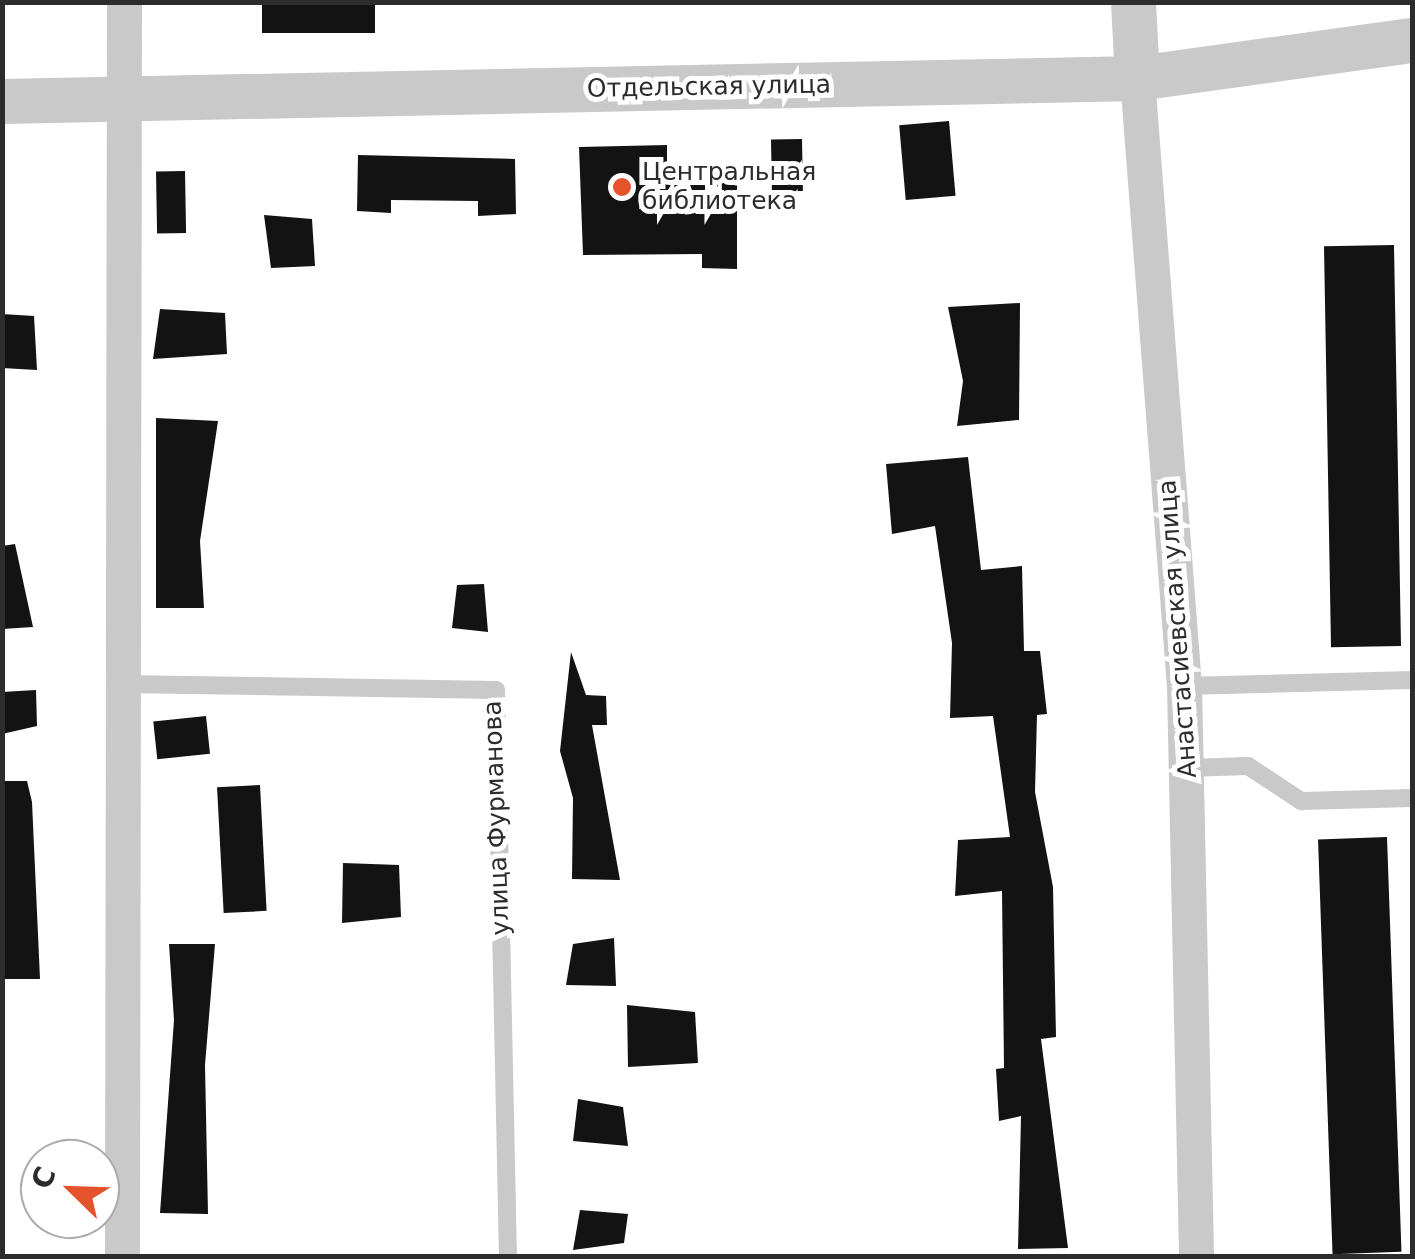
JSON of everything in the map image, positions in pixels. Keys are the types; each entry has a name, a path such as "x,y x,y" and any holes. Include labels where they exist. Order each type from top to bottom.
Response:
{"street":[{"path":"122,1256 124,2"},
{"name":"Анастасиевская улица","path":"1133,2 1184,686 1196,1256"},
{"name":"Отдельская улица","path":"2,101 1136,78 1412,40"}],"lane":[{"path":"1184,686 1412,680"},
{"name":"улица Фурманова","path":"121,684 496,690 508,1256"},
{"path":"1188,768 1248,766 1301,801 1412,798"}],"building":[{"path":"262,2 375,2 375,33 262,33"},
{"path":"949,121 956,196 906,200 899,125"},
{"path":"802,139 803,191 772,192 771,140"},
{"path":"667,145 667,168 737,170 737,269 702,268 702,254 583,255 579,147"},
{"path":"358,155 515,159 516,214 478,216 478,201 391,200 391,213 357,211"},
{"path":"185,171 186,233 157,233 156,172"},
{"path":"264,215 312,219 315,266 271,268"},
{"path":"1394,245 1401,646 1331,647 1324,246"},
{"path":"1020,303 1019,420 957,426 963,381 948,307"},
{"path":"160,309 225,313 227,354 153,359"},
{"path":"2,314 34,316 37,370 2,368"},
{"path":"156,418 218,421 200,541 204,608 156,608"},
{"path":"968,457 981,570 1022,566 1024,651 1040,651 1047,714 1037,715 1035,792 1053,887 1056,1037 1041,1039 1068,1248 1018,1249 1021,1116 999,1121 996,1069 1004,1068 1002,891 955,896 958,840 1010,837 993,716 950,718 952,643 935,526 892,534 886,464"},
{"path":"15,544 33,627 2,629 2,546"},
{"path":"484,584 488,632 452,628 457,585"},
{"path":"571,652 586,695 606,696 607,725 592,725 620,880 572,879 573,798 560,751"},
{"path":"36,690 37,726 2,734 2,692"},
{"path":"206,716 210,754 157,759 153,722"},
{"path":"2,781 27,781 32,802 40,979 2,979"},
{"path":"260,785 267,911 224,913 217,787"},
{"path":"1387,837 1401,1252 1333,1254 1318,839"},
{"path":"343,863 399,865 401,917 342,923"},
{"path":"614,938 616,986 566,985 573,944"},
{"path":"169,944 215,944 205,1065 208,1214 160,1213 174,1020"},
{"path":"627,1005 695,1012 698,1063 628,1067"},
{"path":"578,1099 623,1107 628,1146 573,1141"},
{"path":"580,1210 628,1214 624,1243 573,1250"}],"place":[{"name":"Центральная библиотека","path":"622,187"}]}
